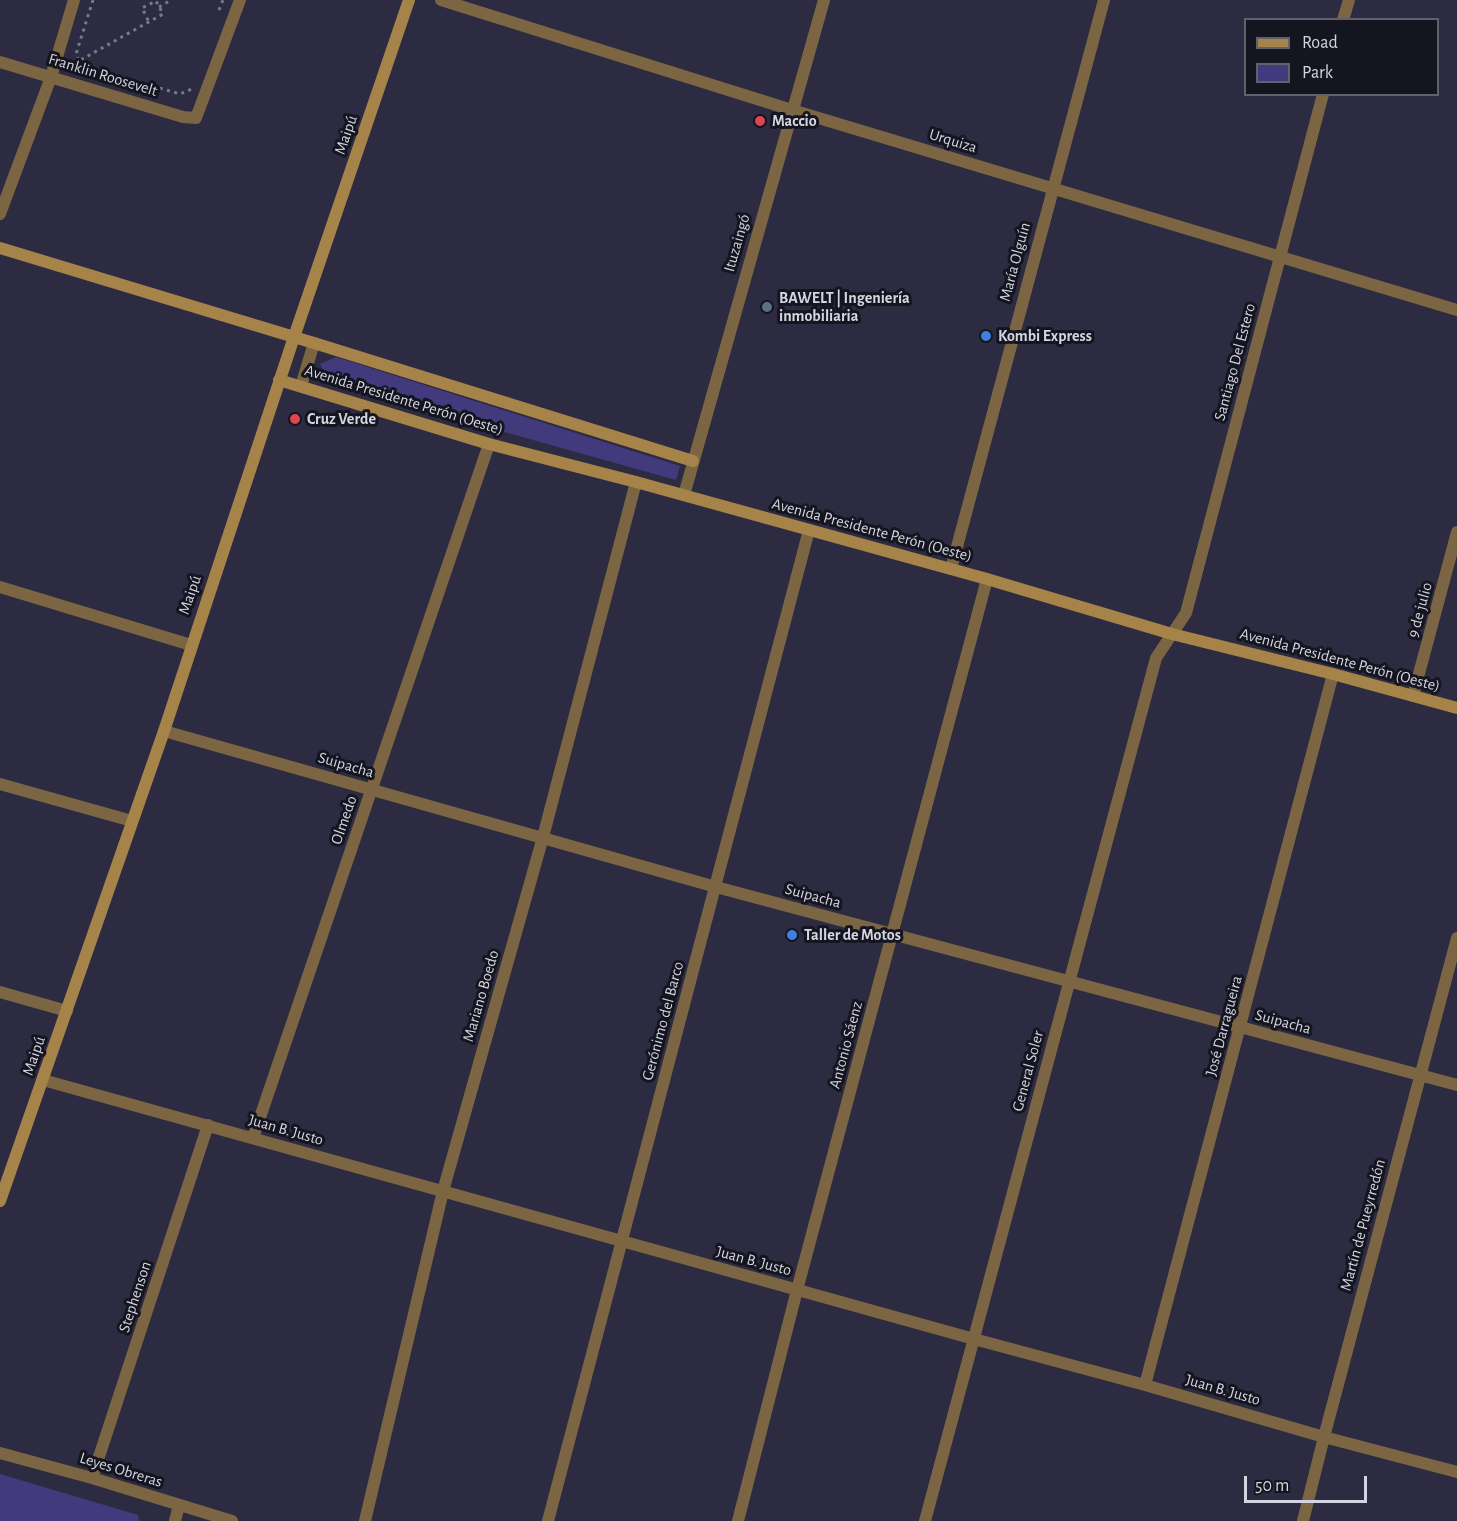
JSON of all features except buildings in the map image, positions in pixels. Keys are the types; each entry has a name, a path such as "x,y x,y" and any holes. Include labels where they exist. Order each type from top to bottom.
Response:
{"main road":[{"name":"Maipú","path":"0,1201 164,730 279,380 409,0"},
{"name":"Avenida Presidente Perón (Oeste)","path":"0,248 693,461"},
{"name":"Avenida Presidente Perón (Oeste)","path":"279,380 489,444 987,579 1172,634 1457,708"}],"street":[{"path":"0,214 51,77 74,0"},
{"name":"Franklin Roosevelt","path":"0,62 183,117 196,118 240,0"},
{"name":"Urquiza","path":"441,0 792,110 1457,310"},
{"name":"Ituzaingó","path":"684,495 824,0"},
{"name":"María Olguín","path":"951,569 1104,0"},
{"path":"1344,18 1349,0"},
{"name":"Santiago Del Estero","path":"1172,634 1186,614 1322,96"},
{"path":"301,386 314,343"},
{"name":"Olmedo","path":"253,1138 489,444"},
{"name":"Mariano Boedo","path":"365,1521 443,1191 543,837 636,482"},
{"name":"Gerónimo del Barco","path":"548,1521 809,530"},
{"name":"9 de julio","path":"1413,696 1457,532"},
{"name":"Antonio Sáenz","path":"738,1521 797,1290 987,579"},
{"path":"0,587 191,645"},
{"name":"General Soler","path":"925,1521 1156,658 1172,634"},
{"name":"José Darragueira","path":"1145,1385 1333,674"},
{"name":"Suipacha","path":"164,730 716,887 1457,1085"},
{"path":"0,784 132,821"},
{"name":"Martín de Pueyrredón","path":"1303,1521 1457,938"},
{"path":"0,992 67,1011"},
{"name":"Juan B. Justo","path":"43,1080 1145,1385 1324,1437 1457,1472"},
{"name":"Stephenson","path":"92,1478 208,1125"},
{"name":"Leyes Obreras","path":"0,1453 92,1478 232,1521"},
{"path":"175,1521 179,1505"}],"path":[{"path":"93,0 76,54 79,61 87,67 180,94 194,88"},
{"path":"159,7 171,0"},
{"path":"219,11 223,0"},
{"path":"51,77 79,61 149,22 163,14 156,1 142,8 149,22"}],"green space":[{"path":"336,357 680,466 676,480 329,383 320,364"},
{"path":"0,1474 138,1515 139,1521 0,1521"}],"place":[{"name":"Maccio","path":"760,121"},
{"name":"BAWELT | Ingeniería inmobiliaria","path":"767,307"},
{"name":"Kombi Express","path":"986,336"},
{"name":"Cruz Verde","path":"295,419"},
{"name":"Taller de Motos","path":"792,935"}]}
